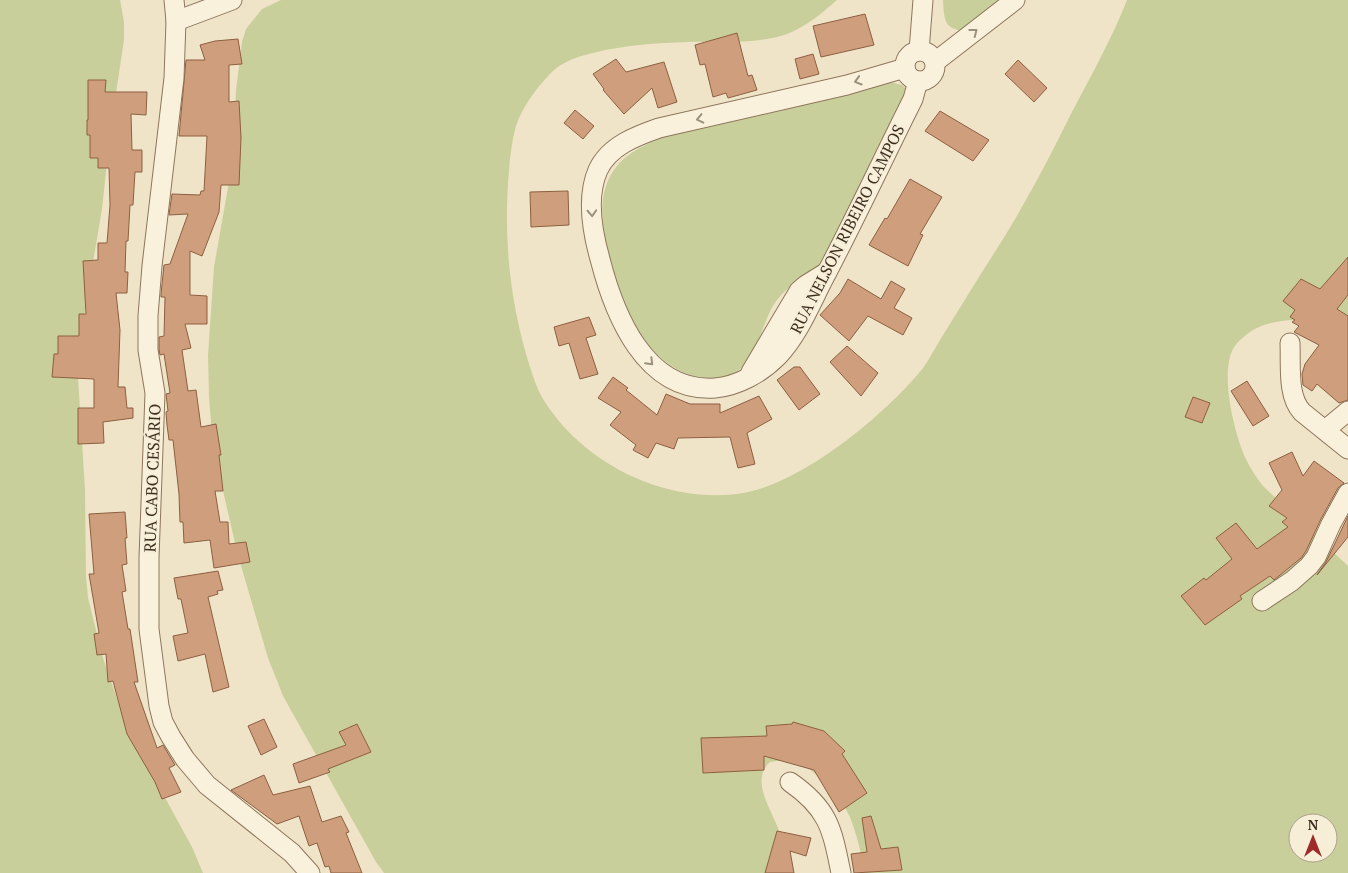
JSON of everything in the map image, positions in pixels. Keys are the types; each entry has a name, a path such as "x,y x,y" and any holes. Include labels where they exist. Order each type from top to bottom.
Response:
{"street":[{"name":"RUA CABO CESÁRIO","path":"174,0 176,21 174,78 148,316 148,350 155,393 149,558 149,630 159,706 163,722 185,759 207,785 292,853 310,873"},
{"path":"176,21 232,0"},
{"path":"919,51 923,0"},
{"path":"935,62 1015,0"},
{"path":"919,51 929,54 935,62 933,75 924,81 918,81 910,77 905,68 907,58 914,52 919,51"},
{"name":"RUA NELSON RIBEIRO CAMPOS","path":"905,68 847,85 659,128 620,145 598,169 592,203 593,230 607,286 621,321 639,350 664,374 679,382 696,387 723,387 735,384 764,368 786,346 800,324 827,272 913,100 918,81"},
{"path":"1290,343 1293,396 1296,405 1348,449"},
{"path":"1325,430 1348,411"},
{"path":"1262,601 1292,581 1309,566 1316,557 1331,524 1348,494"},
{"path":"790,782 805,793 822,812 833,835 841,873"}],"green space":[{"path":"0,0 120,0 124,22 124,40 111,126 102,209 78,352 88,598 103,658 123,716 139,750 192,847 203,873 0,873"},
{"path":"281,0 837,0 801,28 787,34 763,40 642,45 584,55 571,60 554,70 539,86 522,112 512,142 507,196 510,270 517,319 538,390 562,425 583,445 606,462 632,476 659,486 687,493 715,495 743,493 766,487 791,476 817,461 842,444 888,406 923,368 1030,193 1102,56 1127,0 1348,0 1348,344 1321,328 1299,320 1287,320 1259,327 1244,336 1233,349 1229,360 1228,388 1237,433 1245,457 1253,472 1263,486 1348,566 1348,873 866,873 850,817 840,800 810,770 793,761 781,760 770,762 764,769 762,786 767,804 782,839 791,873 384,873 283,696 268,658 237,552 213,447 208,355 214,267 233,159 236,90 242,42 246,29 262,9"},
{"path":"943,0 1008,0 967,31 954,29 947,23"},
{"path":"890,82 902,85 908,91 824,264 793,284 777,300 747,362 740,370 730,375 713,379 697,377 682,372 668,364 633,326 622,308 618,296 605,238 602,208 608,181 615,168 626,157 639,149 682,131"}],"building":[{"path":"865,14 874,45 821,57 813,26"},
{"path":"737,33 748,76 752,75 757,90 728,98 726,93 713,97 705,64 700,65 695,45"},
{"path":"238,39 242,64 229,65 229,102 239,101 241,138 239,185 221,185 219,212 202,256 190,251 190,295 207,296 207,324 185,324 191,348 182,350 188,391 196,390 201,427 216,424 221,455 219,455 223,491 215,491 220,522 228,522 229,544 246,542 250,562 214,568 210,540 184,543 183,522 180,522 173,440 169,440 167,425 166,394 170,393 164,354 160,355 159,337 164,336 165,297 161,297 161,294 164,265 170,264 188,214 169,215 172,194 200,195 201,191 204,191 207,136 179,136 186,60 205,60 200,45 215,41"},
{"path":"813,54 819,74 800,79 795,59"},
{"path":"616,59 626,72 664,62 677,102 658,108 652,88 624,114 603,90 593,74"},
{"path":"1018,60 1047,88 1034,102 1005,74"},
{"path":"88,80 106,80 105,92 147,92 146,115 131,114 132,150 142,150 142,172 135,172 133,205 130,205 128,241 126,241 125,272 128,272 127,293 116,293 120,330 118,387 125,387 127,408 133,408 133,418 103,422 104,443 78,444 78,408 94,408 94,379 52,377 54,354 58,354 58,336 79,336 79,314 86,314 83,261 98,260 98,243 107,243 110,205 109,168 98,168 98,158 90,158 90,135 87,135"},
{"path":"575,110 594,126 583,139 564,123"},
{"path":"940,111 989,140 973,161 925,131"},
{"path":"910,179 942,197 920,234 923,235 908,266 869,245 885,218 887,219"},
{"path":"568,191 569,225 531,227 530,192"},
{"path":"1348,257 1348,295 1337,309 1348,316 1348,400 1339,403 1317,384 1312,391 1303,385 1302,374 1305,364 1319,345 1294,332 1299,326 1292,322 1295,320 1290,317 1295,310 1283,301 1301,279 1320,289"},
{"path":"848,279 881,299 891,281 905,289 894,308 912,318 903,335 868,316 849,341 820,315 840,293"},
{"path":"589,317 596,335 586,338 598,374 580,379 569,343 559,346 554,327"},
{"path":"847,346 878,373 861,396 830,362"},
{"path":"794,367 800,367 820,394 799,410 777,380"},
{"path":"613,377 657,415 666,394 690,404 720,404 720,413 759,396 772,419 747,433 755,464 738,468 730,437 678,438 674,449 656,443 648,458 633,450 636,445 610,425 621,412 598,398"},
{"path":"1247,381 1269,416 1253,426 1231,391"},
{"path":"1193,397 1210,403 1202,423 1185,417"},
{"path":"1292,452 1303,476 1314,461 1344,483 1338,488 1301,558 1274,580 1270,576 1240,596 1242,599 1205,625 1181,596 1204,578 1206,580 1232,559 1216,538 1236,523 1257,549 1288,527 1282,522 1287,518 1269,506 1282,490 1269,463"},
{"path":"125,512 127,564 122,565 126,591 122,592 138,682 134,682 157,748 163,745 175,765 169,768 181,792 162,799 155,782 127,734 113,681 108,682 106,654 97,655 94,634 99,633 89,574 94,574 89,514"},
{"path":"1348,516 1348,537 1317,575 1326,562"},
{"path":"218,571 223,590 217,591 218,594 208,597 229,687 213,692 205,654 178,661 173,636 188,633 181,599 178,599 174,578"},
{"path":"264,719 277,747 261,755 248,726"},
{"path":"793,722 824,731 845,751 842,754 867,793 839,812 814,770 764,756 764,770 703,773 701,738 767,736 766,726 792,724"},
{"path":"357,724 371,752 328,769 330,772 299,783 293,764 346,745 339,732"},
{"path":"264,775 273,795 310,786 322,822 341,816 349,832 346,833 362,873 331,873 329,866 325,867 317,843 309,846 299,816 277,824 231,790"},
{"path":"871,816 881,849 898,847 902,870 854,873 851,854 867,852 862,818"},
{"path":"777,831 811,838 806,856 790,851 794,873 765,873"}]}
